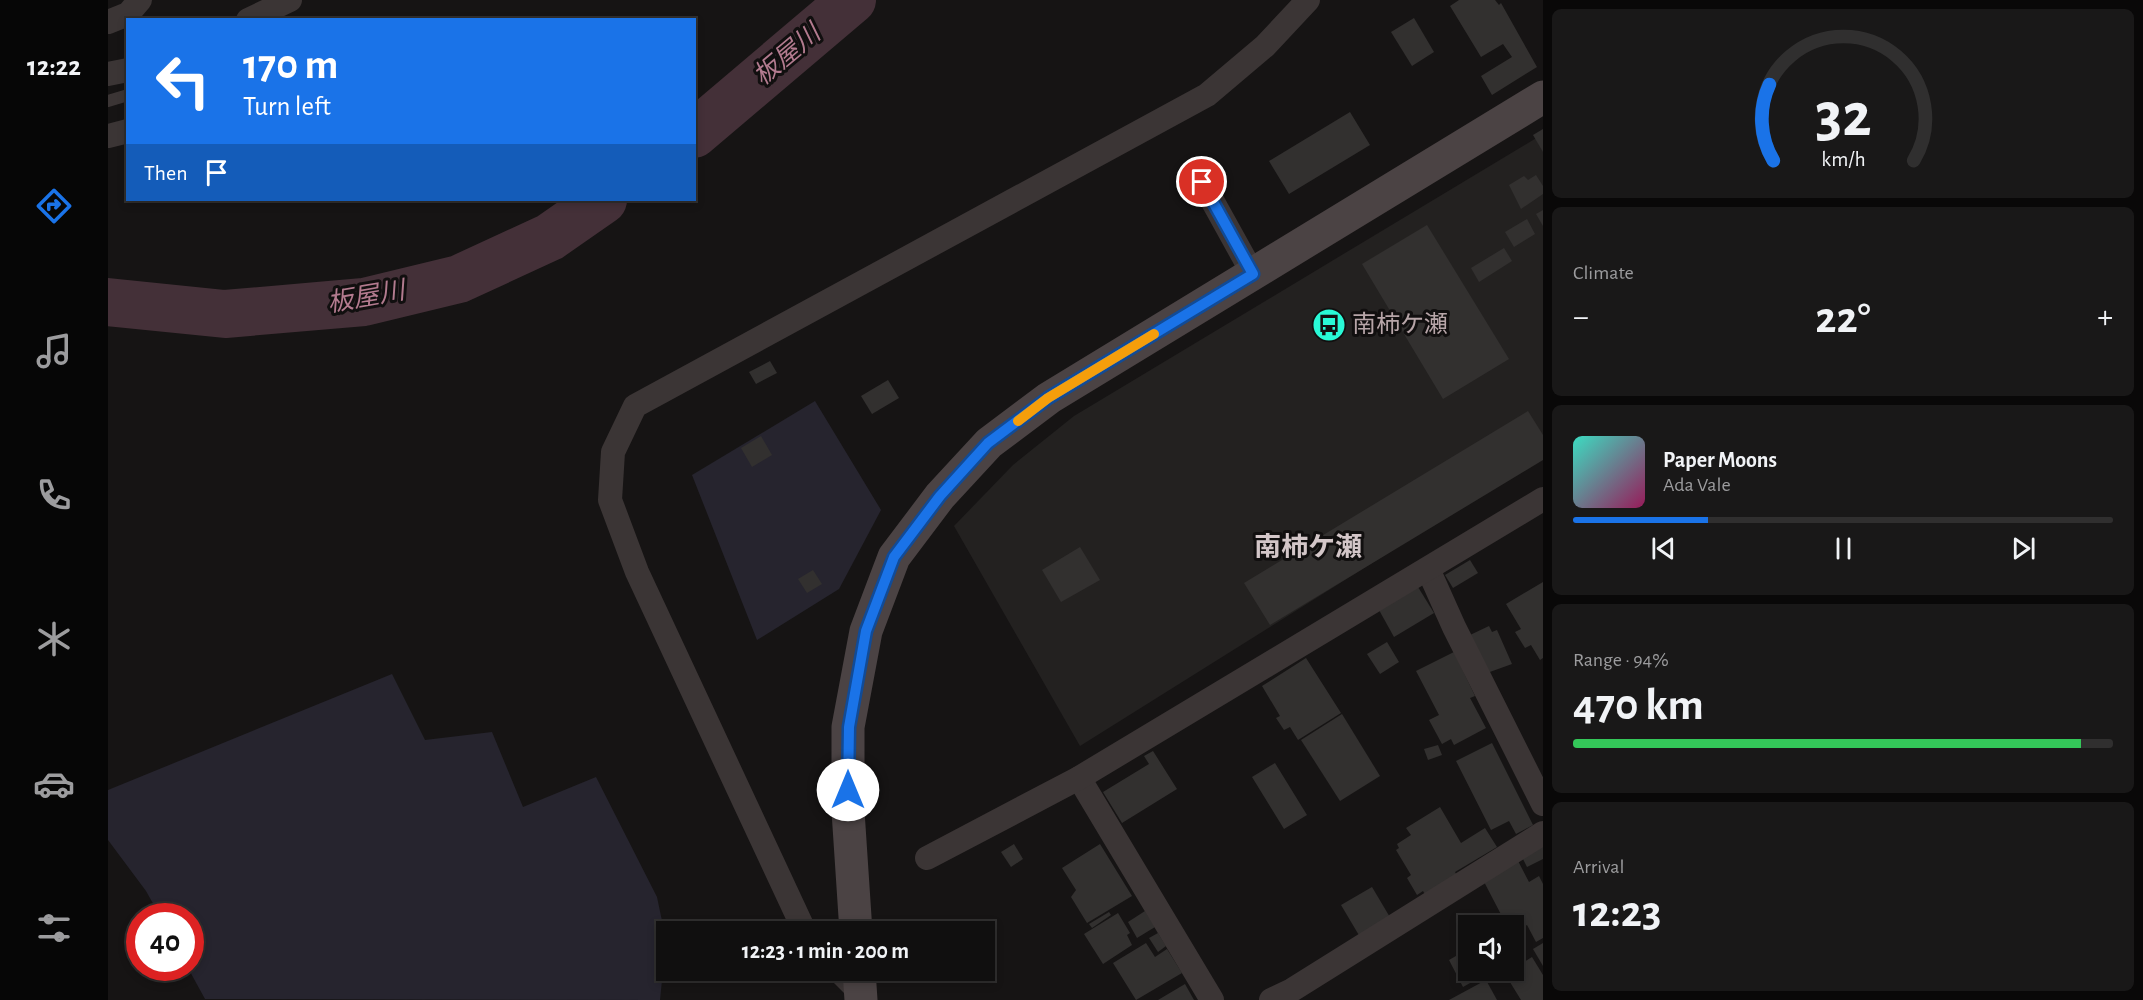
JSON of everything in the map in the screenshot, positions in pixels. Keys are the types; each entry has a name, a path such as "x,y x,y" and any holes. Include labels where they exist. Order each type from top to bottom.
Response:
{"street":[{"path":"108,22 128,14 140,0"},
{"path":"252,18 290,0"},
{"path":"800,921 637,573 610,500 613,453 636,406 1207,95 1265,46 1308,0"},
{"path":"108,74 126,70"},
{"path":"855,921 848,811 849,727 866,631 894,557 940,496 988,443 1048,398 1543,97"},
{"path":"108,136 126,132"},
{"path":"1202,182 1253,274"},
{"path":"927,858 1079,778 1543,499"},
{"path":"1428,569 1543,804"},
{"path":"1079,778 1212,1000"},
{"path":"1271,1000 1293,990 1543,833"}],"lane":[{"path":"108,101 126,95"}],"shaded area":[{"path":"1543,134 1543,456 1080,746 954,526 1013,465 1074,416"},
{"path":"815,401 881,510 839,589 757,640 692,475"},
{"path":"392,674 425,740 492,732 523,807 596,777 657,897 662,921 656,921 656,981 662,981 660,1000 205,999 195,981 204,981 204,903 153,903 108,840 108,790"}],"building":[{"path":"1459,0 1495,0 1499,5 1501,3 1537,67 1492,95 1481,76 1512,57 1503,44 1481,57 1450,6"},
{"path":"1414,18 1434,52 1412,66 1391,32"},
{"path":"1350,112 1370,145 1289,194 1269,161"},
{"path":"1543,129 1543,152 1533,135"},
{"path":"1536,175 1543,186 1543,194 1521,209 1509,185 1524,176 1528,180"},
{"path":"1543,210 1543,226 1536,214"},
{"path":"1527,219 1535,234 1514,247 1505,232"},
{"path":"1427,225 1509,359 1443,399 1362,264"},
{"path":"1504,248 1512,261 1479,282 1471,268"},
{"path":"770,361 777,373 756,384 749,372"},
{"path":"888,380 899,398 872,414 861,396"},
{"path":"1528,411 1543,435 1543,460 1270,625 1244,583"},
{"path":"761,436 772,455 752,467 741,448"},
{"path":"1080,547 1100,580 1061,602 1042,570"},
{"path":"1470,560 1478,573 1453,588 1445,575"},
{"path":"813,570 822,584 807,593 798,579"},
{"path":"1543,582 1543,658 1540,660 1531,645 1525,648 1515,632 1521,629 1506,604"},
{"path":"1418,587 1434,613 1394,637 1379,610"},
{"path":"1489,626 1492,632 1497,630 1512,664 1487,673 1470,635"},
{"path":"1387,642 1399,662 1380,674 1367,654"},
{"path":"1454,652 1475,696 1470,698 1486,728 1454,745 1451,739 1442,744 1429,720 1439,715 1416,671"},
{"path":"1306,658 1341,713 1298,740 1290,727 1284,730 1276,718 1280,716 1262,686"},
{"path":"1342,714 1380,776 1340,801 1301,740"},
{"path":"1492,743 1533,825 1516,834 1509,821 1491,830 1456,761"},
{"path":"1438,745 1442,755 1428,760 1424,749"},
{"path":"1153,751 1177,789 1122,823 1103,792 1149,764 1144,756"},
{"path":"1275,763 1307,815 1284,829 1252,777"},
{"path":"1440,807 1461,843 1485,828 1497,847 1455,872 1460,881 1428,900 1423,891 1417,895 1407,878 1411,875 1396,850 1399,848 1397,844 1411,835 1406,828"},
{"path":"1014,844 1023,859 1011,867 1001,852"},
{"path":"1100,844 1132,896 1087,923 1071,897 1076,890 1062,868"},
{"path":"1543,846 1543,859 1527,867 1522,857"},
{"path":"1516,857 1529,882 1539,876 1543,884 1543,938 1536,942 1527,925 1524,927 1524,915 1501,915 1481,876"},
{"path":"1372,887 1391,919 1360,937 1341,905"},
{"path":"1145,911 1155,927 1137,938 1128,922"},
{"path":"1109,912 1111,915 1092,928 1089,924"},
{"path":"1118,913 1130,933 1127,935 1132,945 1103,964 1084,934"},
{"path":"1158,933 1166,946 1158,952 1149,938"},
{"path":"1146,943 1155,957 1167,949 1182,973 1136,1000 1113,963"},
{"path":"1543,943 1543,966 1533,949"},
{"path":"1458,955 1458,977 1449,960"},
{"path":"1532,957 1543,975 1543,1000 1521,1000 1509,981 1524,981 1524,962"},
{"path":"1460,981 1474,981 1463,987"},
{"path":"1487,981 1497,1000 1449,1000"},
{"path":"1185,984 1194,1000 1158,1000"}],"waterway":[{"name":"板屋川","path":"696,132 852,0"},
{"name":"板屋川","path":"108,302 225,314 364,302 459,279 550,237 602,201"}],"slow traffic":[{"path":"1018,421 1048,398 1154,334"}],"place":[{"name":"南柿ケ瀬","path":"1329,325"}],"district":[{"name":"南柿ケ瀬","path":"1308,547"}],"route":[{"path":"848,790 849,727 866,631 894,557 940,496 988,443 1048,398 1253,274 1202,182"}]}
